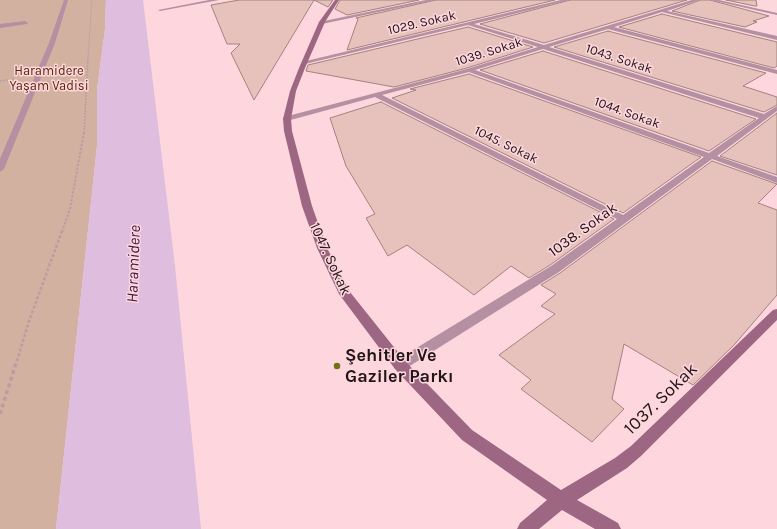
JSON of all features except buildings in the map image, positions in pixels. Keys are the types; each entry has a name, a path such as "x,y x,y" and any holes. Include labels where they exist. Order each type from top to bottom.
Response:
{"main road":[{"name":"1047. Sokak","path":"337,0 322,22 305,62 293,91 287,119 288,131 307,206 322,248 345,294 400,365 467,434 562,500 612,529"},
{"name":"1037. Sokak","path":"526,529 562,500 621,463 636,451 777,313"}],"street":[{"path":"0,169 52,43 66,0"},
{"path":"160,10 217,0"},
{"path":"322,22 433,0"},
{"name":"1029. Sokak","path":"305,62 567,0"},
{"name":"1039. Sokak","path":"287,119 469,70 697,0"},
{"path":"713,0 777,14"},
{"path":"662,11 777,38"},
{"path":"0,26 25,23"},
{"name":"1043. Sokak","path":"467,23 765,117"},
{"path":"607,27 777,72"},
{"name":"1044. Sokak","path":"469,70 777,180"},
{"name":"1045. Sokak","path":"376,95 624,219"},
{"name":"1038. Sokak","path":"400,365 555,269 777,108"}],"path":[{"path":"0,414 28,321 70,209 84,137 92,0"}],"green space":[{"name":"Haramidere Yaşam Vadisi","path":"0,0 106,0 105,29 97,90 97,146 56,529 0,529"}],"water":[{"name":"Haramidere","path":"106,0 143,0 175,266 201,529 56,529 97,146 97,90 105,29"}],"place":[{"name":"Şehitler Ve Gaziler Parkı","path":"337,366"}]}
